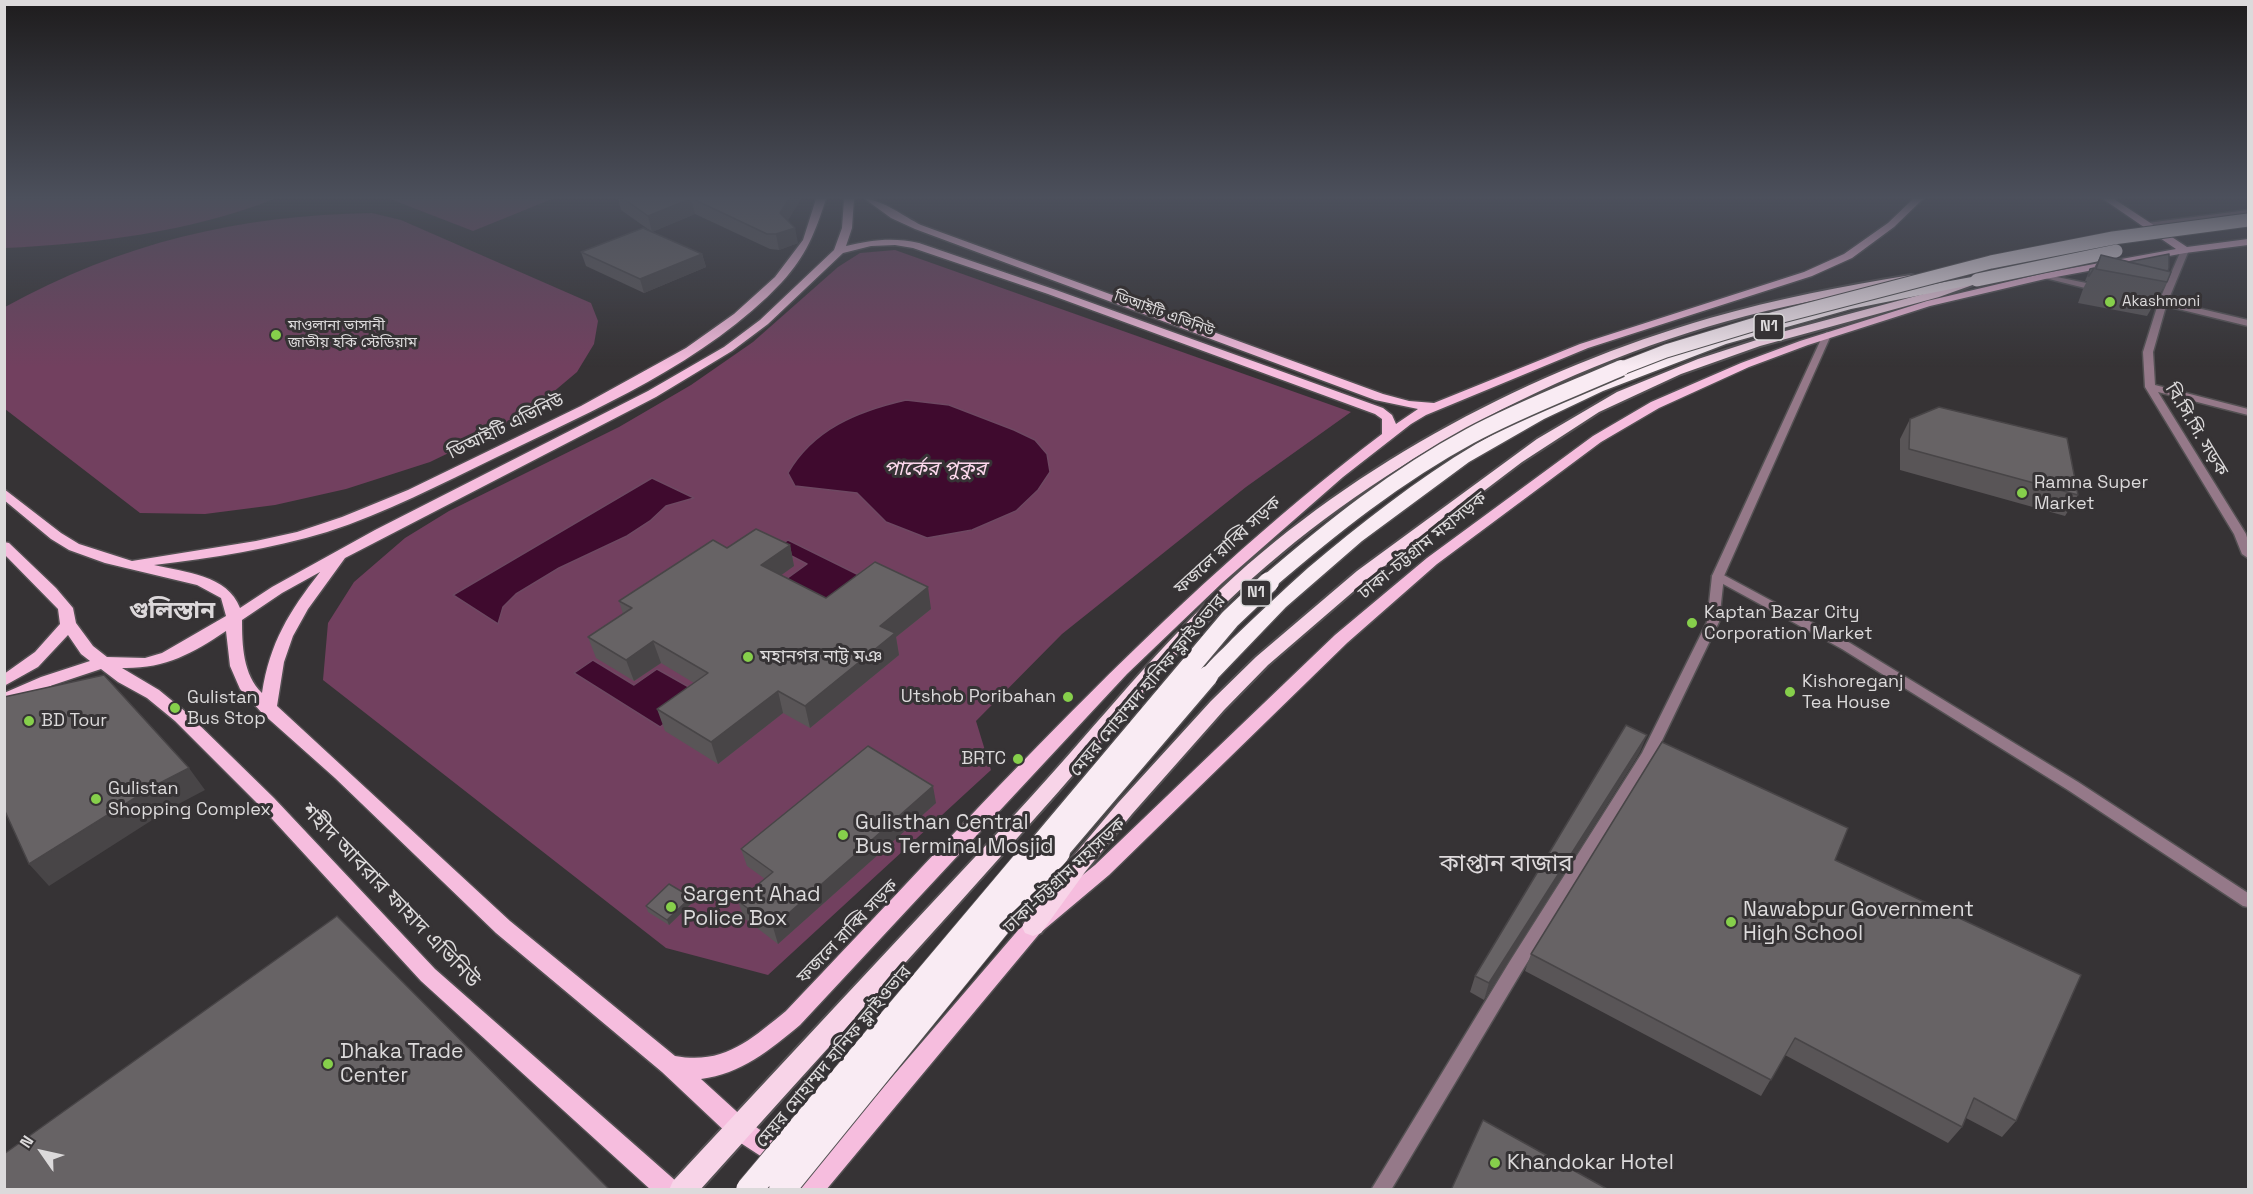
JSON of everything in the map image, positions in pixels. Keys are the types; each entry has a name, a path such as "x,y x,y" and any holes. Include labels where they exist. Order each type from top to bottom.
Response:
{"highway":[{"name":"মেয়র মোহাম্মদ হানিফ ফ্লাইওভার","path":"749,1190 1230,619 1264,585 1362,505 1407,473 1473,435 1623,367 1666,351 1764,321 1959,270 2033,255"},
{"name":"N1","path":"782,1190 1061,847 1245,636 1304,578 1334,553 1446,471 1515,429 1632,374 1761,329 1937,286 2099,255"},
{"path":"682,1190 1039,802 1136,687 1228,592 1270,554 1339,502 1378,475 1480,415 1568,374 1691,328 1813,296 1959,270"},
{"path":"1033,927 1064,881 1102,834 1237,685 1296,630 1406,540 1540,440 1598,407 1650,382 1707,359 1781,336 1946,293 1977,280"}],"main road":[{"name":"ডিআইটি এভিনিউ","path":"132,564 237,550 283,541 342,522 419,489 615,393 688,353 747,309 780,277 797,255"},
{"name":"ডিআইটি এভিনিউ","path":"234,617 341,554 652,394 728,349 764,322 834,255"},
{"name":"ডিআইটি এভিনিউ","path":"942,255 1063,296 1366,406 1388,418 1390,426 1388,435"},
{"path":"993,255 1378,397 1409,405 1438,406"},
{"name":"ফজলে রাব্বি সড়ক","path":"670,1065 703,1069 730,1063 757,1047 793,1018 1121,670 1217,580 1338,474 1407,421 1584,346 1808,274 1850,255"},
{"name":"ঢাকা-চট্টগ্রাম মহাসড়ক","path":"816,1187 1033,927 1102,870 1341,639 1432,561 1597,439 1655,405 1745,365 1827,335 1927,304 2045,276 2160,255"},
{"path":"4,493 56,536 74,547 111,560 202,581 226,595 232,606 234,617 238,666 248,689 341,773 503,927 670,1065 738,1128 816,1187"},
{"name":"শহীদ আবরার ফাহাদ এভিনিউ","path":"4,546 24,563 65,608 68,624 87,650 124,678 153,694 181,717 268,803 428,975 669,1190"},
{"path":"268,709 274,672 284,638 308,597 341,554"},
{"path":"4,700 47,681 103,662 145,663 167,657 189,647 234,617"},
{"path":"4,681 33,664 52,646 68,624"}],"street":[{"name":"বি.সি.সি. সড়ক","path":"2183,255 2163,303 2148,352 2150,387 2240,534 2248,554"},
{"path":"2045,276 2110,291"},
{"path":"2142,298 2248,323"},
{"path":"1380,1190 1648,755 1713,622 1718,576 1827,335"},
{"path":"2150,387 2248,412"},
{"path":"1718,576 1856,652 2073,786 2248,901"}],"shaded area":[{"path":"124,255 480,255 591,303 598,321 594,344 577,372 539,404 492,432 430,462 346,489 275,505 205,514 140,513 5,409 5,307 93,266"},
{"path":"857,255 908,255 1351,412 1246,487 1062,634 976,721 991,770 768,975 666,948 323,680 328,623 354,582 405,538 449,511 619,427 691,385 753,342 838,267"}],"water":[{"name":"পার্কের পুকুর","path":"906,400 949,405 1035,440 1047,454 1050,472 1038,490 1016,511 972,530 927,538 886,522 857,493 795,486 788,473 798,458 824,433 854,416"},
{"path":"652,478 694,498 666,506 650,521 627,536 559,568 516,594 503,607 498,624 453,595"},
{"path":"788,540 871,581 834,609 782,582 807,564 776,548"},
{"path":"593,660 634,685 657,669 703,695 660,727 574,673"}],"building":[{"path":"587,255 700,255 640,279"},
{"path":"2101,255 2171,272 2167,282 2096,269"},
{"path":"2165,255 2169,255 2168,271 2128,262"},
{"path":"1939,407 2067,438 2078,495 1909,449 1910,419"},
{"name":"মহানগর নাট্ট মঞ","path":"756,529 790,545 761,565 826,598 875,562 928,587 880,626 895,633 805,706 778,691 711,742 657,709 708,673 653,641 626,660 588,637 632,608 619,601 713,540 727,548"},
{"name":"Gulistan Shopping Complex","path":"104,675 189,768 154,786 29,864 4,809 4,697"},
{"path":"1626,725 1647,735 1489,983 1475,976"},
{"name":"Nawabpur Government High School","path":"1662,742 1848,828 1835,860 2081,975 2016,1121 1974,1098 1962,1127 1795,1038 1771,1080 1531,954"},
{"name":"Gulisthan Central Bus Terminal Mosjid","path":"868,746 933,786 773,927 738,901 773,872 741,849"},
{"name":"Sargent Ahad Police Box","path":"669,884 691,897 667,920 646,906"},
{"name":"Dhaka Trade Center","path":"337,916 610,1190 4,1190 4,1154"},
{"path":"1483,1120 1609,1190 1451,1190"}],"place":[{"name":"Akashmoni","path":"2110,302"},
{"name":"মাওলানা ভাসানী জাতীয় হকি স্টেডিয়াম","path":"276,335"},
{"name":"Ramna Super Market","path":"2022,493"},
{"name":"Kaptan Bazar City Corporation Market","path":"1692,623"},
{"name":"মহানগর নাট্ট মঞ","path":"748,657"},
{"name":"Kishoreganj Tea House","path":"1790,692"},
{"name":"Utshob Poribahan","path":"1068,697"},
{"name":"Gulistan Bus Stop","path":"175,708"},
{"name":"BD Tour","path":"29,721"},
{"name":"BRTC","path":"1018,759"},
{"name":"Gulistan Shopping Complex","path":"96,799"},
{"name":"Gulisthan Central Bus Terminal Mosjid","path":"843,835"},
{"name":"Sargent Ahad Police Box","path":"671,907"},
{"name":"Nawabpur Government High School","path":"1731,922"},
{"name":"Dhaka Trade Center","path":"328,1064"},
{"name":"Khandokar Hotel","path":"1495,1163"}],"district":[{"name":"গুলিস্তান","path":"172,611"},
{"name":"কাপ্তান বাজার","path":"1506,864"}]}
